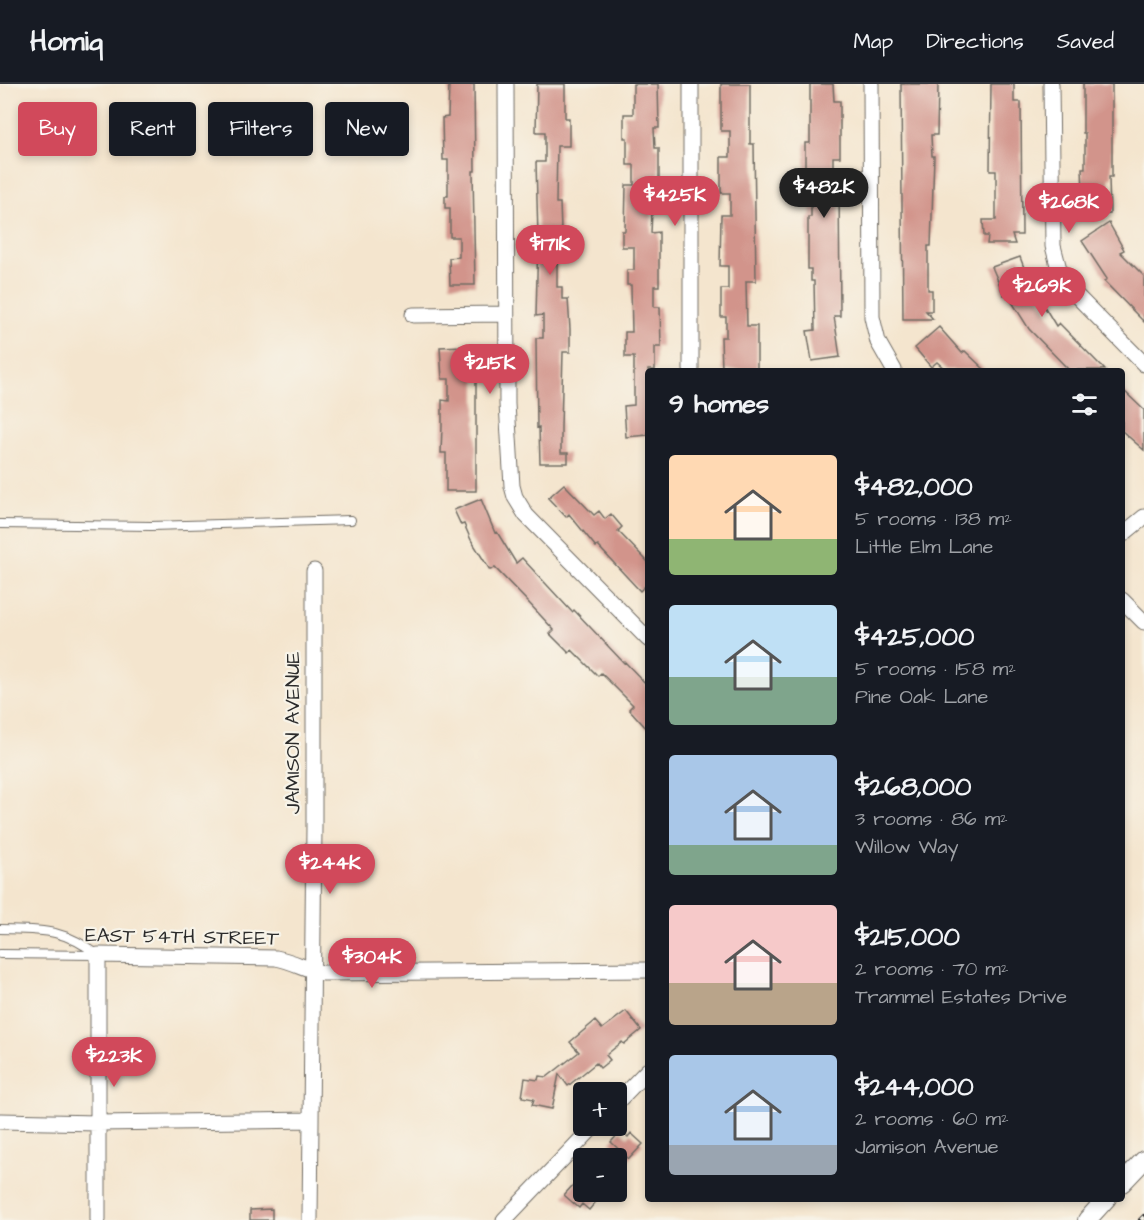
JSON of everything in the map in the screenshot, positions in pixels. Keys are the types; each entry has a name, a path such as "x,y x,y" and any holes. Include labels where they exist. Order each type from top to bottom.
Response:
{"street":[{"path":"506,84 506,314 510,475 515,497 526,515 645,636"},
{"path":"691,84 691,368"},
{"path":"871,84 872,317 878,342 893,368"},
{"path":"1051,84 1053,246 1059,269 1070,289 1144,364"},
{"path":"413,315 506,314"},
{"path":"1125,533 1144,517"},
{"name":"JAMISON AVENUE","path":"310,1220 314,571"},
{"path":"1125,603 1144,622"},
{"path":"98,956 98,1220"},
{"name":"EAST 54TH STREET","path":"98,956 276,958 299,964 312,971 378,973 645,970"},
{"path":"627,1092 645,1073"},
{"path":"0,1121 98,1123 310,1120"},
{"path":"504,1220 584,1136"},
{"path":"1125,1180 1144,1160"},
{"path":"1087,1220 1103,1202"}],"lane":[{"path":"0,524 151,526 351,520"},
{"path":"0,929 47,930 69,936 98,956"},
{"name":"EAST 54TH STREET","path":"0,954 98,956"}],"building":[{"path":"449,84 474,84 475,285 450,285 449,258 459,257 459,237 450,237 450,208 445,208 445,196 448,196 448,160 443,160 442,118 448,117"},
{"path":"537,84 565,84 565,118 569,118 569,146 557,146 556,203 560,203 561,231 557,231 557,287 562,287 562,299 568,299 570,329 570,352 563,352 561,427 561,453 568,453 568,463 540,463 539,427 537,428 536,338 543,338 543,315 536,316 538,237 536,162 545,162 545,132 536,132"},
{"path":"633,84 658,84 659,128 654,128 655,148 659,148 659,212 652,212 651,233 659,232 659,286 654,286 654,307 660,307 661,347 655,347 655,368 645,368 645,435 626,437 624,406 634,405 634,357 625,357 625,332 632,332 631,285 627,285 627,270 634,270 634,247 622,247 622,231 625,231 626,185 634,185 634,165 627,165 624,114 633,114"},
{"path":"721,84 750,84 750,144 754,144 756,281 746,281 747,326 757,326 757,368 722,368 721,337 726,337 726,317 721,317 721,289 728,289 728,266 720,266 721,215 730,215 730,193 721,193 721,157 730,157 730,131 721,131"},
{"path":"810,84 833,84 834,101 840,101 840,157 833,157 833,178 839,178 840,316 834,316 840,357 812,361 807,331 815,330 814,281 811,281 811,269 808,269 808,217 811,217 811,196 805,197 805,143 810,143"},
{"path":"901,84 938,84 937,135 931,135 932,156 934,156 931,246 928,246 928,290 932,290 932,311 926,311 933,319 903,319"},
{"path":"991,84 1014,84 1014,102 1021,102 1022,235 1012,235 1015,244 987,244 988,236 984,236 983,220 996,220 996,171 990,171"},
{"path":"1083,84 1112,84 1110,214 1084,215"},
{"path":"1109,223 1124,250 1120,252 1144,276 1144,322 1104,281 1107,279 1082,241"},
{"path":"1020,257 1035,297 1038,296 1056,326 1059,323 1103,368 1067,368 1029,329 1007,294 1004,295 992,267"},
{"path":"939,327 962,353 965,351 983,368 944,368 937,362 931,367 915,348"},
{"path":"464,346 465,364 476,363 476,491 446,491 446,453 441,453 442,400 449,401 449,379 442,379 440,347"},
{"path":"1125,392 1144,410 1144,450 1125,434"},
{"path":"564,484 594,515 599,511 605,519 611,514 622,527 618,531 645,559 645,586 640,591 598,546 596,547 569,514 566,517 548,498"},
{"path":"481,499 495,533 497,532 516,563 522,558 572,612 574,610 645,683 645,727 629,709 633,705 601,673 598,676 572,650 569,653 550,634 554,630 528,602 495,568 490,570 454,510"},
{"path":"626,1011 641,1030 606,1055 610,1060 600,1068 596,1063 568,1086 559,1074 552,1109 532,1105 534,1099 522,1097 525,1078 538,1080 539,1076 547,1077 579,1052 570,1042 595,1021 602,1029"},
{"path":"631,1133 643,1144 629,1159 627,1148 617,1148 611,1142 616,1136 628,1137"},
{"path":"573,1185 573,1202 596,1202 589,1210 582,1204 579,1208 564,1195"},
{"path":"272,1209 272,1220 250,1220 250,1210"}],"railway":[{"path":"1141,1220 1144,1217"}]}
